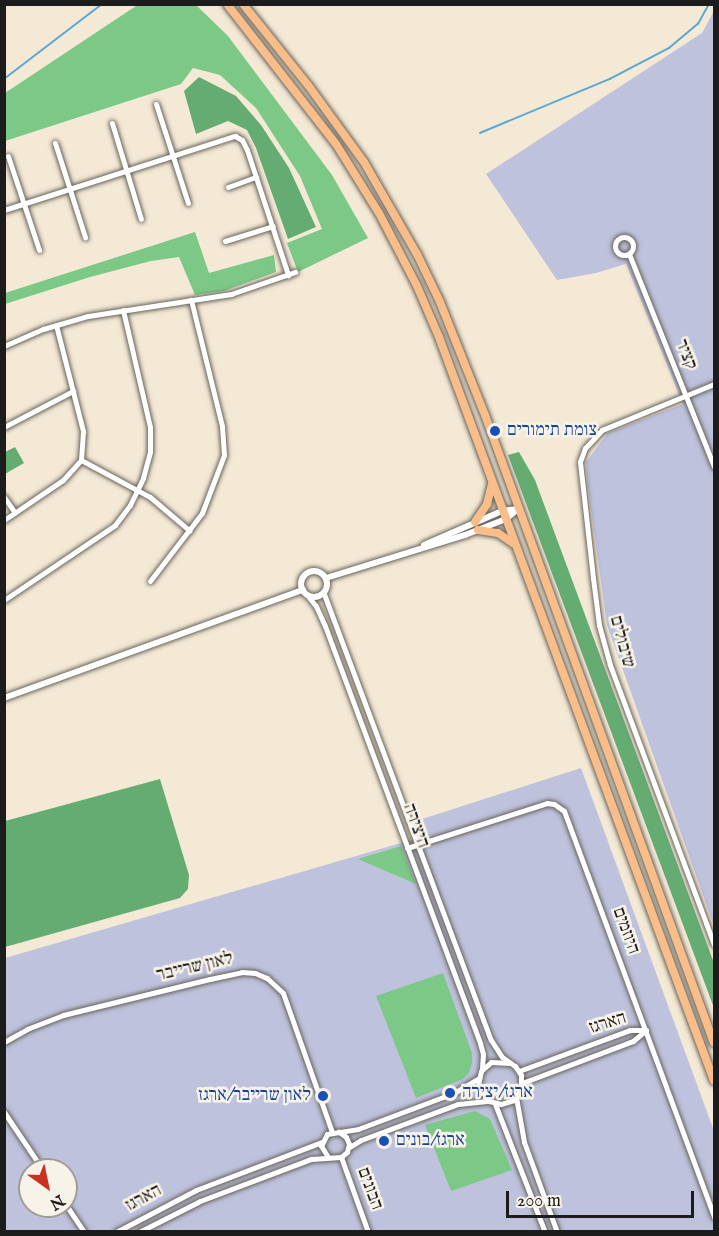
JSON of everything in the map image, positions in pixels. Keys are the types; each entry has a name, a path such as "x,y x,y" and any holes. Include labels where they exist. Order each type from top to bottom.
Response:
{"highway":[{"path":"227,4 336,144 394,238 439,337 714,1081"},
{"path":"243,4 346,136 409,239 462,356 714,1043"},
{"path":"491,480 489,499 476,526 502,534 516,548"}],"street":[{"path":"156,104 188,204"},
{"path":"112,123 141,219"},
{"path":"4,210 235,136 245,144 288,275"},
{"path":"55,143 85,237"},
{"path":"8,156 39,250"},
{"path":"228,187 256,177"},
{"path":"225,241 273,226"},
{"name":"קציר","path":"629,254 714,468"},
{"path":"4,346 56,325 123,310 231,294 295,272"},
{"path":"150,580 190,531 208,500 221,465 225,444 191,300"},
{"path":"4,600 106,531 122,517 137,490 150,452 150,427 123,310"},
{"path":"4,520 63,480 81,460 83,431 56,325"},
{"name":"שיבולים","path":"714,384 602,430 585,448 580,462 594,590 610,665 714,944"},
{"path":"4,427 73,391"},
{"path":"81,460 137,490 190,531"},
{"path":"4,497 15,513"},
{"path":"326,578 413,551 518,509"},
{"path":"4,698 225,619 284,595 304,590 315,597 324,594 328,586 326,578 320,572 312,571 304,575 304,590"},
{"name":"היצירה","path":"304,590 316,606 322,620 480,1043 483,1054 481,1071"},
{"name":"היצירה","path":"324,594 490,1040 502,1057 510,1063"},
{"name":"היוזמים","path":"407,848 547,803 554,804 564,812 714,1217"},
{"name":"לאון שרייבר","path":"4,1042 27,1029 63,1015 242,972 255,973 267,978 283,993 332,1132"},
{"name":"הארגז","path":"519,1071 630,1030 646,1030"},
{"name":"הארגז","path":"522,1083 633,1041 646,1030"},
{"path":"478,1078 454,1093 358,1129 332,1132 322,1142 324,1154 331,1158 341,1157 348,1148 361,1140 458,1104 492,1102 506,1104 516,1097 522,1083 519,1071 510,1063 497,1061 481,1071 478,1078 480,1091 492,1102 545,1232"},
{"path":"516,1097 524,1142 557,1232"},
{"path":"4,1112 35,1158"},
{"path":"339,1132 346,1137 348,1148"},
{"name":"הארגז","path":"116,1232 185,1195 322,1142"},
{"name":"הבונים","path":"341,1157 368,1232"},
{"name":"הארגז","path":"139,1232 180,1210 228,1189 311,1159 331,1158"},
{"path":"75,1218 84,1232"}],"shaded area":[{"path":"714,11 714,926 607,625 586,462 608,433 683,404 626,264 596,273 557,280 486,174 702,33"},
{"path":"581,768 714,1131 714,1231 5,1232 5,958 418,838 419,820"}],"green space":[{"path":"139,4 196,5 228,36 332,175 368,238 298,272 287,243 322,229 300,176 256,108 220,75 193,68 181,84 5,141 5,93"},
{"path":"199,77 236,96 261,125 289,168 316,227 288,239 256,148 247,130 228,121 196,134 184,91"},
{"path":"195,232 209,273 274,255 276,272 224,291 195,295 179,257 151,261 90,277 5,304 5,293"},
{"path":"15,447 24,463 5,474 5,452"},
{"path":"519,452 535,480 714,963 714,1008 508,455"},
{"path":"160,779 189,875 188,889 180,898 5,947 5,821"},
{"path":"401,846 416,884 358,859"},
{"path":"443,973 472,1053 472,1063 469,1073 463,1079 416,1098 376,996"},
{"path":"475,1111 490,1119 512,1170 451,1191 425,1125"}],"waterway":[{"path":"4,79 102,4"},
{"path":"480,133 610,79 669,48 698,24 709,4"}],"place":[{"name":"צומת תימורים","path":"495,431"},
{"name":"ארגז/יצירה","path":"450,1093"},
{"name":"לאון שרייבר/ארגז","path":"323,1096"},
{"name":"ארגז/בונים","path":"384,1141"}]}
